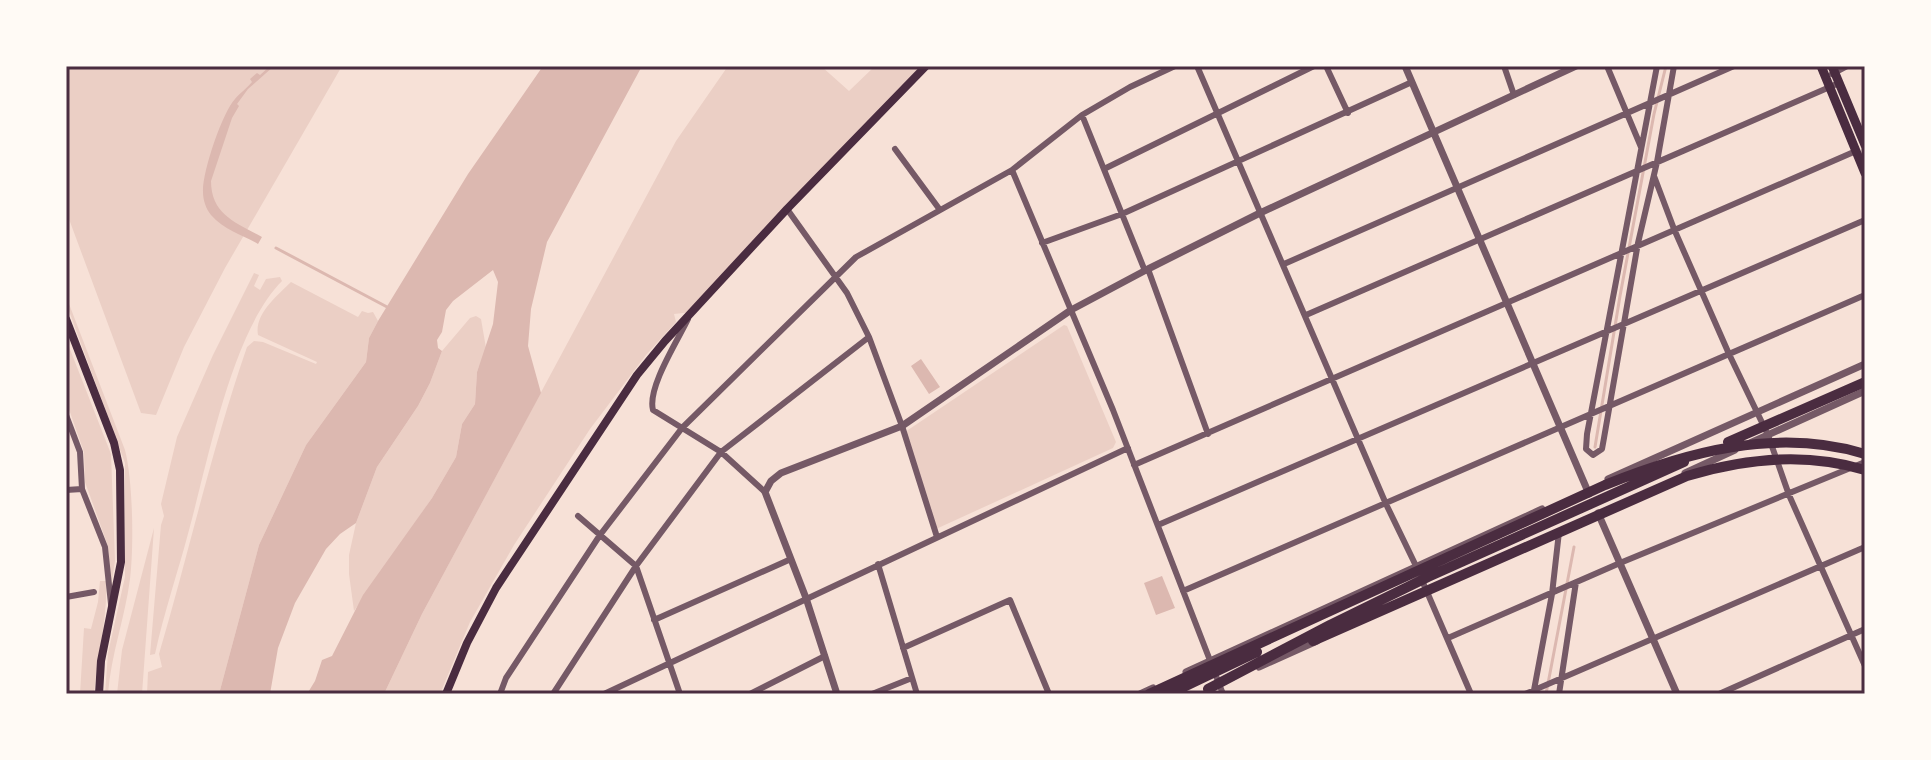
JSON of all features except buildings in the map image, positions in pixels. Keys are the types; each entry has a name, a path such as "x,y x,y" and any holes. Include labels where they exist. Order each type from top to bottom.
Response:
{"highway":[{"path":"1202,692 1428,577 1863,385"},
{"path":"1149,694 1605,485 1667,461 1742,444 1765,443 1822,445 1865,454"},
{"path":"1202,692 1663,485 1730,464 1794,458 1865,470"},
{"path":"1169,694 1256,653 1470,540"}],"main road":[{"path":"446,694 467,643 505,575 637,375 787,209 926,66"},
{"path":"1821,66 1832,78 1860,148 1865,173"},
{"path":"66,319 118,457 121,562 101,661 99,694"}],"street":[{"path":"500,694 506,678 600,535 682,428 856,257 1012,170 1082,115 1175,66"},
{"path":"1197,66 1471,694"},
{"path":"1104,169 1314,66"},
{"path":"1326,66 1348,113"},
{"path":"1405,66 1677,694"},
{"path":"1504,66 1514,95"},
{"path":"765,492 771,481 781,473 902,426 1071,310 1147,270 1260,213 1576,66"},
{"path":"1607,66 1642,148"},
{"path":"1657,66 1591,415 1586,449 1593,455 1602,449 1638,243 1674,66"},
{"path":"1284,264 1734,66"},
{"path":"1306,315 1655,164 1832,78 1847,66"},
{"path":"1042,243 1122,214 1412,82"},
{"path":"1082,115 1147,270 1208,434"},
{"path":"1134,465 1860,148"},
{"path":"895,149 940,210"},
{"path":"1012,170 1128,448 1221,690"},
{"path":"1654,176 1674,229 1758,412 1789,495 1865,666"},
{"path":"787,209 836,276 869,337 902,426 937,537"},
{"path":"1158,525 1865,220"},
{"path":"1183,591 1865,295"},
{"path":"692,312 653,391 651,405 653,410 721,452 765,492 806,598 837,694"},
{"path":"553,694 636,566 721,452 869,337"},
{"path":"1470,540 1865,364"},
{"path":"1202,692 1221,690 1427,590 1768,435 1863,385"},
{"path":"66,415 80,452 82,489 105,547 108,596 112,606"},
{"path":"604,694 1128,448"},
{"path":"1448,638 1865,462"},
{"path":"66,490 82,489"},
{"path":"578,516 636,566 680,694"},
{"path":"1534,692 1552,594 1559,530"},
{"path":"1525,694 1865,547"},
{"path":"654,620 791,559"},
{"path":"878,564 917,694"},
{"path":"1140,694 1417,568"},
{"path":"1559,694 1576,582"},
{"path":"66,597 94,592"},
{"path":"903,648 1010,600 1049,694"},
{"path":"1719,694 1865,629"},
{"path":"750,694 825,656"},
{"path":"872,694 912,678"}],"shaded area":[{"path":"66,66 342,66 225,268 184,347 156,415 141,413 66,211"},
{"path":"274,66 248,89 237,104 239,106 211,181 215,202 235,222 262,237 258,244 216,220 208,210 203,192 206,171 224,117 252,82 250,79"},
{"path":"543,66 642,66 547,242 531,309 528,346 541,393 422,614 384,694 307,694 322,660 332,656 363,595 432,498 456,457 462,424 475,404 477,372 493,324 498,282 493,270 446,310 442,332 437,340 438,348 442,351 430,383 377,467 356,523 326,549 295,603 278,648 270,694 219,694 259,545 306,445 366,362 369,338 378,321 468,174"},
{"path":"728,66 821,66 849,91 875,66 926,66 692,312 674,314 676,322 646,355 590,429 514,545 470,622 440,694 384,694 422,614 676,141"},
{"path":"254,273 259,275 254,286 260,290 266,279 280,277 282,281 264,303 249,331 224,398 155,654 150,655 164,516 161,504 177,437"},
{"path":"291,282 358,317 362,311 373,312 378,321 369,338 366,362 306,445 259,545 219,694 147,694 148,672 162,667 159,654 247,347 254,341 263,342 317,362 258,335 263,312"},
{"path":"66,296 125,450 130,479 130,579 108,694 105,694 108,653 125,577 125,463"},
{"path":"476,316 481,319 486,348 477,372 475,404 462,424 456,457 432,498 354,611 349,555 356,523 377,467 418,406 442,351 470,318"},
{"path":"1064,325 1116,442 1113,448 936,529 905,432"},
{"path":"66,339 111,454 115,561 111,587 108,546 85,482 84,452 66,401"},
{"path":"921,359 940,387 929,394 911,366"},
{"path":"154,528 142,694 117,694 122,650"},
{"path":"1162,576 1175,608 1156,615 1144,583"},
{"path":"100,581 106,581 106,595 94,694 80,694 84,628 91,629"}],"waterway":[{"path":"1595,447 1620,296 1666,66"},
{"path":"276,248 389,308"},
{"path":"1546,694 1574,547"}]}
